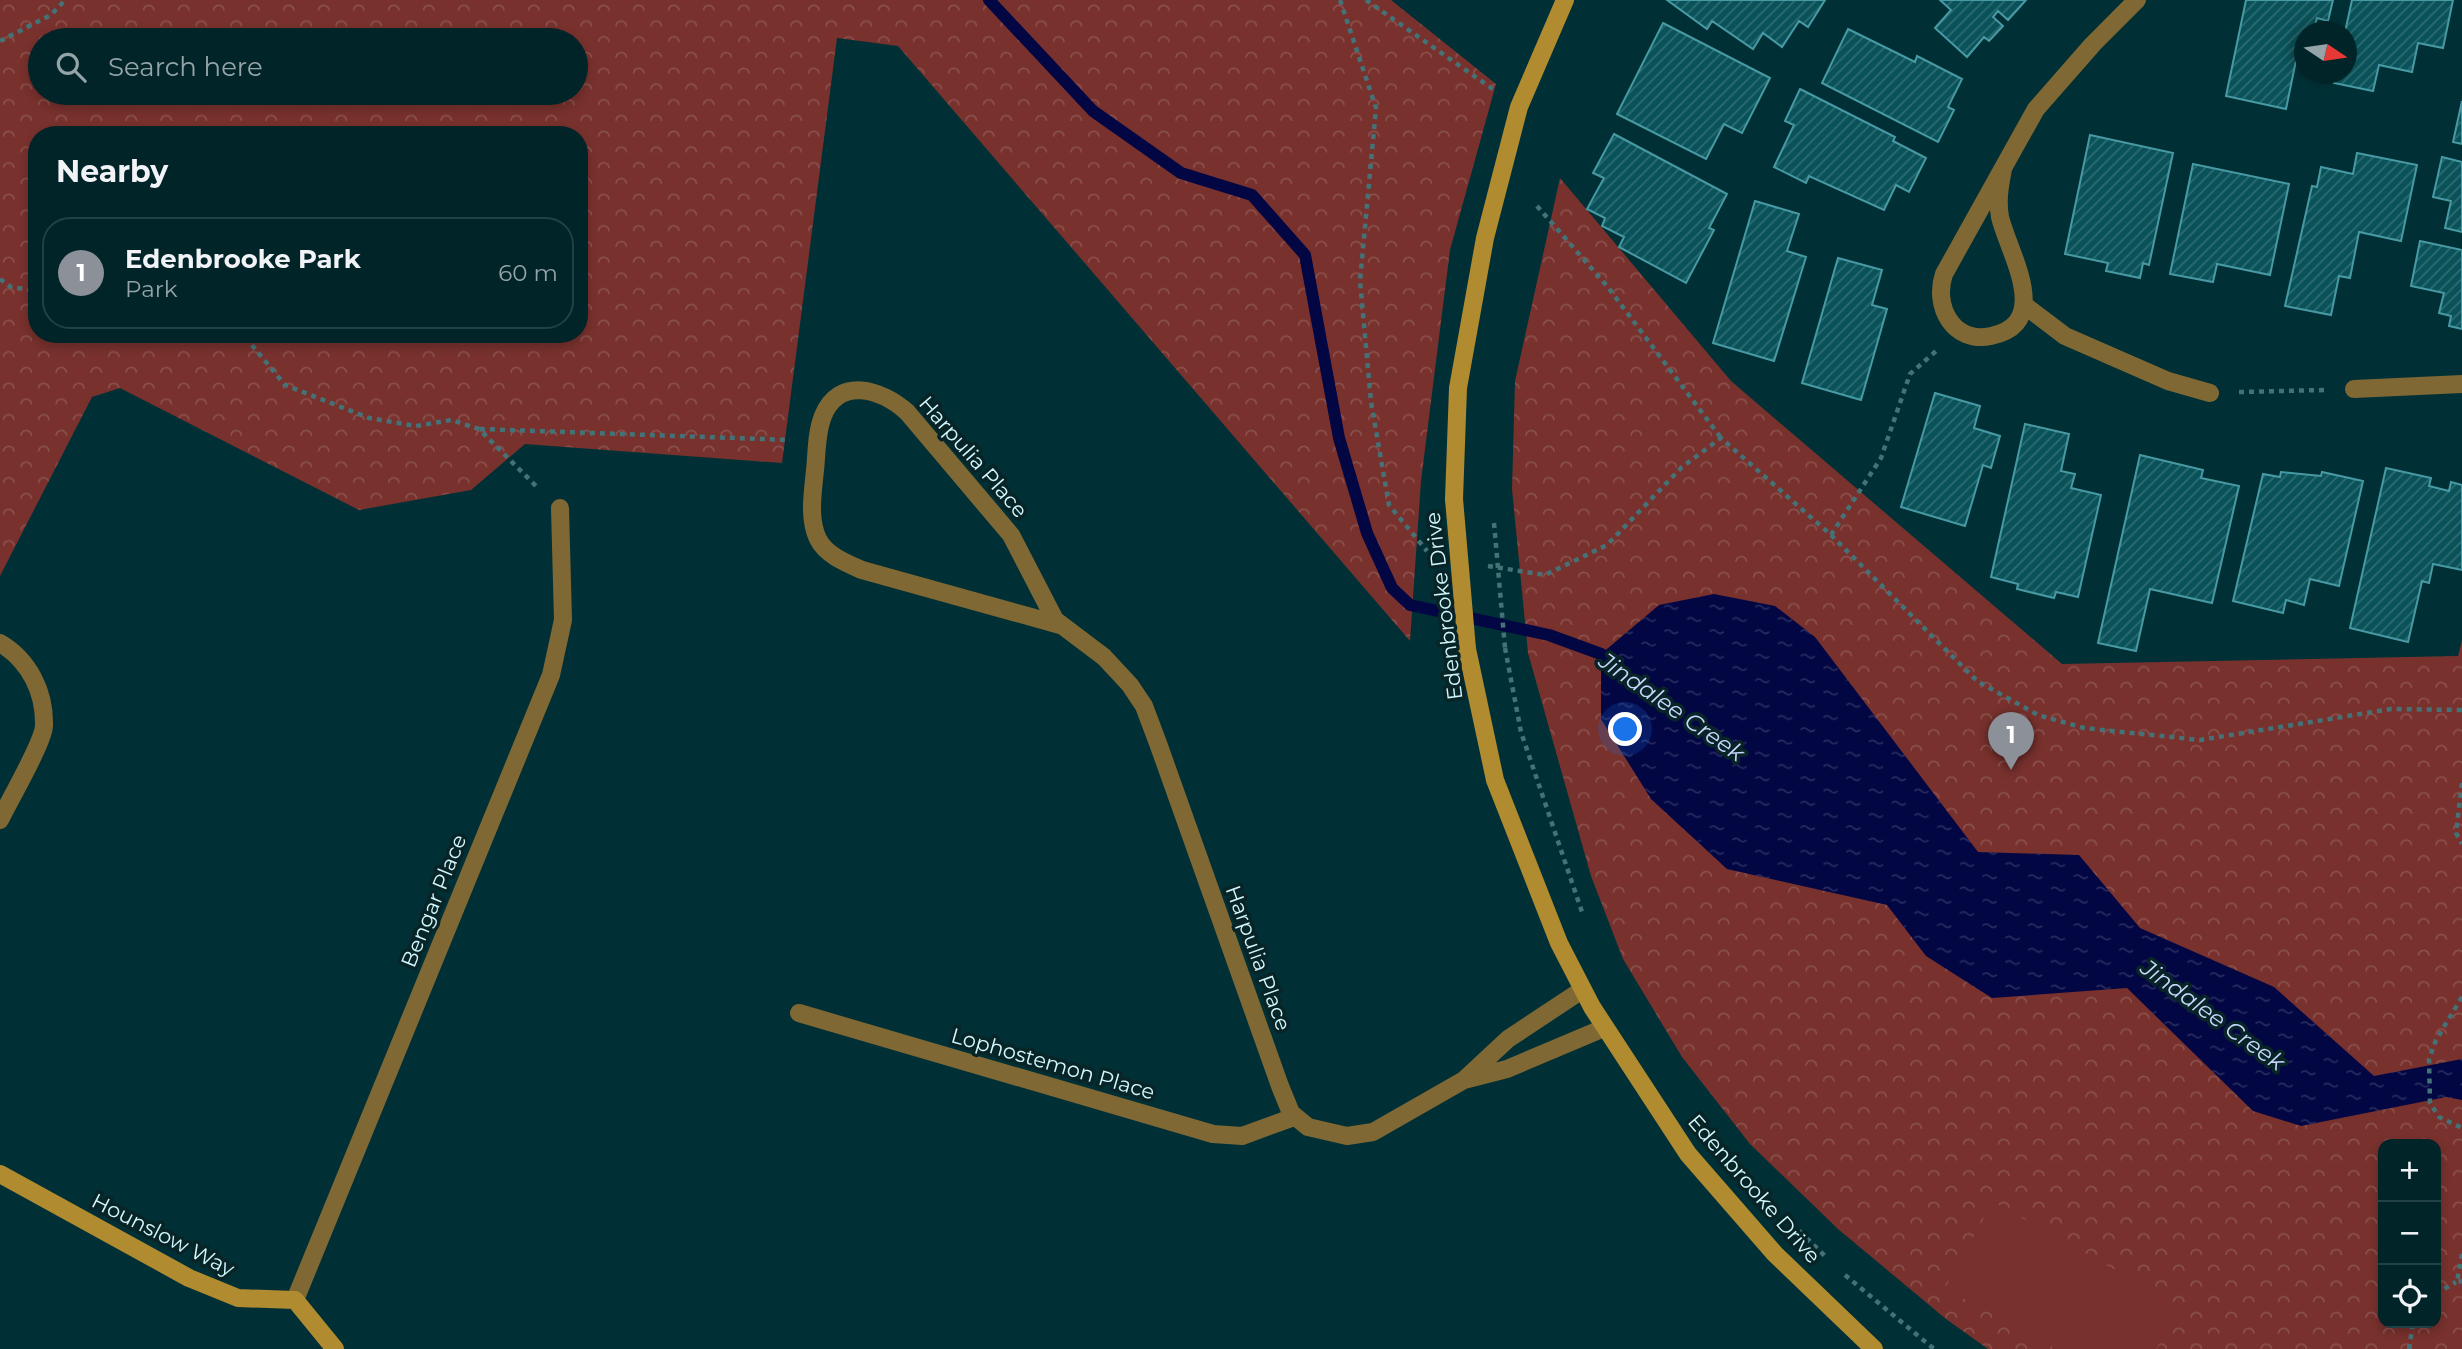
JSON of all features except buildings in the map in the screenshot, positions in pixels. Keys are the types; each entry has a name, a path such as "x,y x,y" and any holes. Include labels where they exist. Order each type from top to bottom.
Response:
{"street":[{"name":"Edenbrooke Drive","path":"1565,0 1519,107 1485,238 1458,388 1454,499 1467,649 1495,780 1559,943 1604,1028 1688,1153 1774,1254 1866,1346"},
{"path":"2003,169 1998,201 2000,214 2024,287 2024,305 2017,319 1993,336 1978,336 1958,329 1944,315 1941,304 1943,278 2036,109 2093,44 2137,0"},
{"path":"2024,305 2065,336 2168,382 2210,393"},
{"path":"2354,389 2462,384"},
{"name":"Harpulia Place","path":"1060,625 1049,610 1011,535 897,403 870,390 844,392 827,406 818,441 814,526 822,545 830,553 844,562 886,578 1060,625 1085,641 1118,671 1144,706 1280,1086 1294,1116"},
{"name":"Bengar Place","path":"295,1300 551,675 563,620 560,508"},
{"path":"0,643 15,652 40,687 44,728 0,820"},
{"path":"1294,1116 1308,1127 1347,1136 1365,1134 1390,1124 1464,1080 1508,1039 1582,990"},
{"name":"Lophostemon Place","path":"799,1013 1213,1134 1242,1136 1294,1116"},
{"path":"1464,1080 1507,1069 1604,1028"},
{"name":"Hounslow Way","path":"0,1174 189,1278 238,1298 295,1300"},
{"path":"295,1300 335,1349"}],"path":[{"path":"0,41 51,15 65,0"},
{"path":"1340,0 1376,108 1360,281 1373,415 1389,505 1432,556"},
{"path":"1366,0 1501,94"},
{"path":"1536,206 1607,286 1721,438 1831,535 1977,681 2038,715 2084,728 2200,740 2392,709 2462,710"},
{"path":"0,279 11,288 28,290"},
{"path":"1831,535 1881,458 1910,374 1958,329"},
{"path":"250,343 285,384 369,418 416,426 451,420 479,429 818,441"},
{"path":"2210,393 2354,389"},
{"path":"479,429 560,508"},
{"path":"1482,565 1545,575 1607,545 1682,467 1721,438"},
{"path":"1494,523 1505,648 1521,732 1586,924"},
{"path":"2461,784 2456,833 2462,844"},
{"path":"2462,997 2436,1040 2428,1059 2430,1104 2440,1117 2462,1128"},
{"path":"1784,1215 1833,1264"},
{"path":"2441,1291 2459,1281 2462,1254"},
{"path":"1843,1274 1934,1349"},
{"path":"2409,1349 2412,1328"}],"green space":[{"path":"0,0 1391,0 1496,84 1450,250 1421,481 1410,641 898,46 837,38 782,463 525,444 471,490 359,510 120,388 92,397 0,576"},
{"path":"1560,178 1731,381 2062,664 2458,656 2462,640 2462,1349 1988,1349 1946,1319 1838,1229 1750,1144 1682,1057 1623,959 1591,876 1528,653 1512,489 1515,381"},
{"path":"1993,1202 2180,1306 2156,1349 2056,1349 1945,1288"}],"water":[{"path":"1714,594 1775,606 1815,637 1978,852 2079,855 2140,928 2274,987 2374,1076 2462,1059 2462,1100 2446,1097 2301,1126 2253,1111 2127,988 1992,998 1926,956 1887,905 1727,869 1651,799 1601,719 1601,654 1659,605"}],"waterway":[{"name":"Jindalee Creek","path":"989,0 1093,111 1181,173 1252,195 1305,255 1339,438 1367,533 1392,588 1410,605 1549,635 1601,654 1614,663"}],"place":[{"name":"Edenbrooke Park","path":"2011,770"}]}
